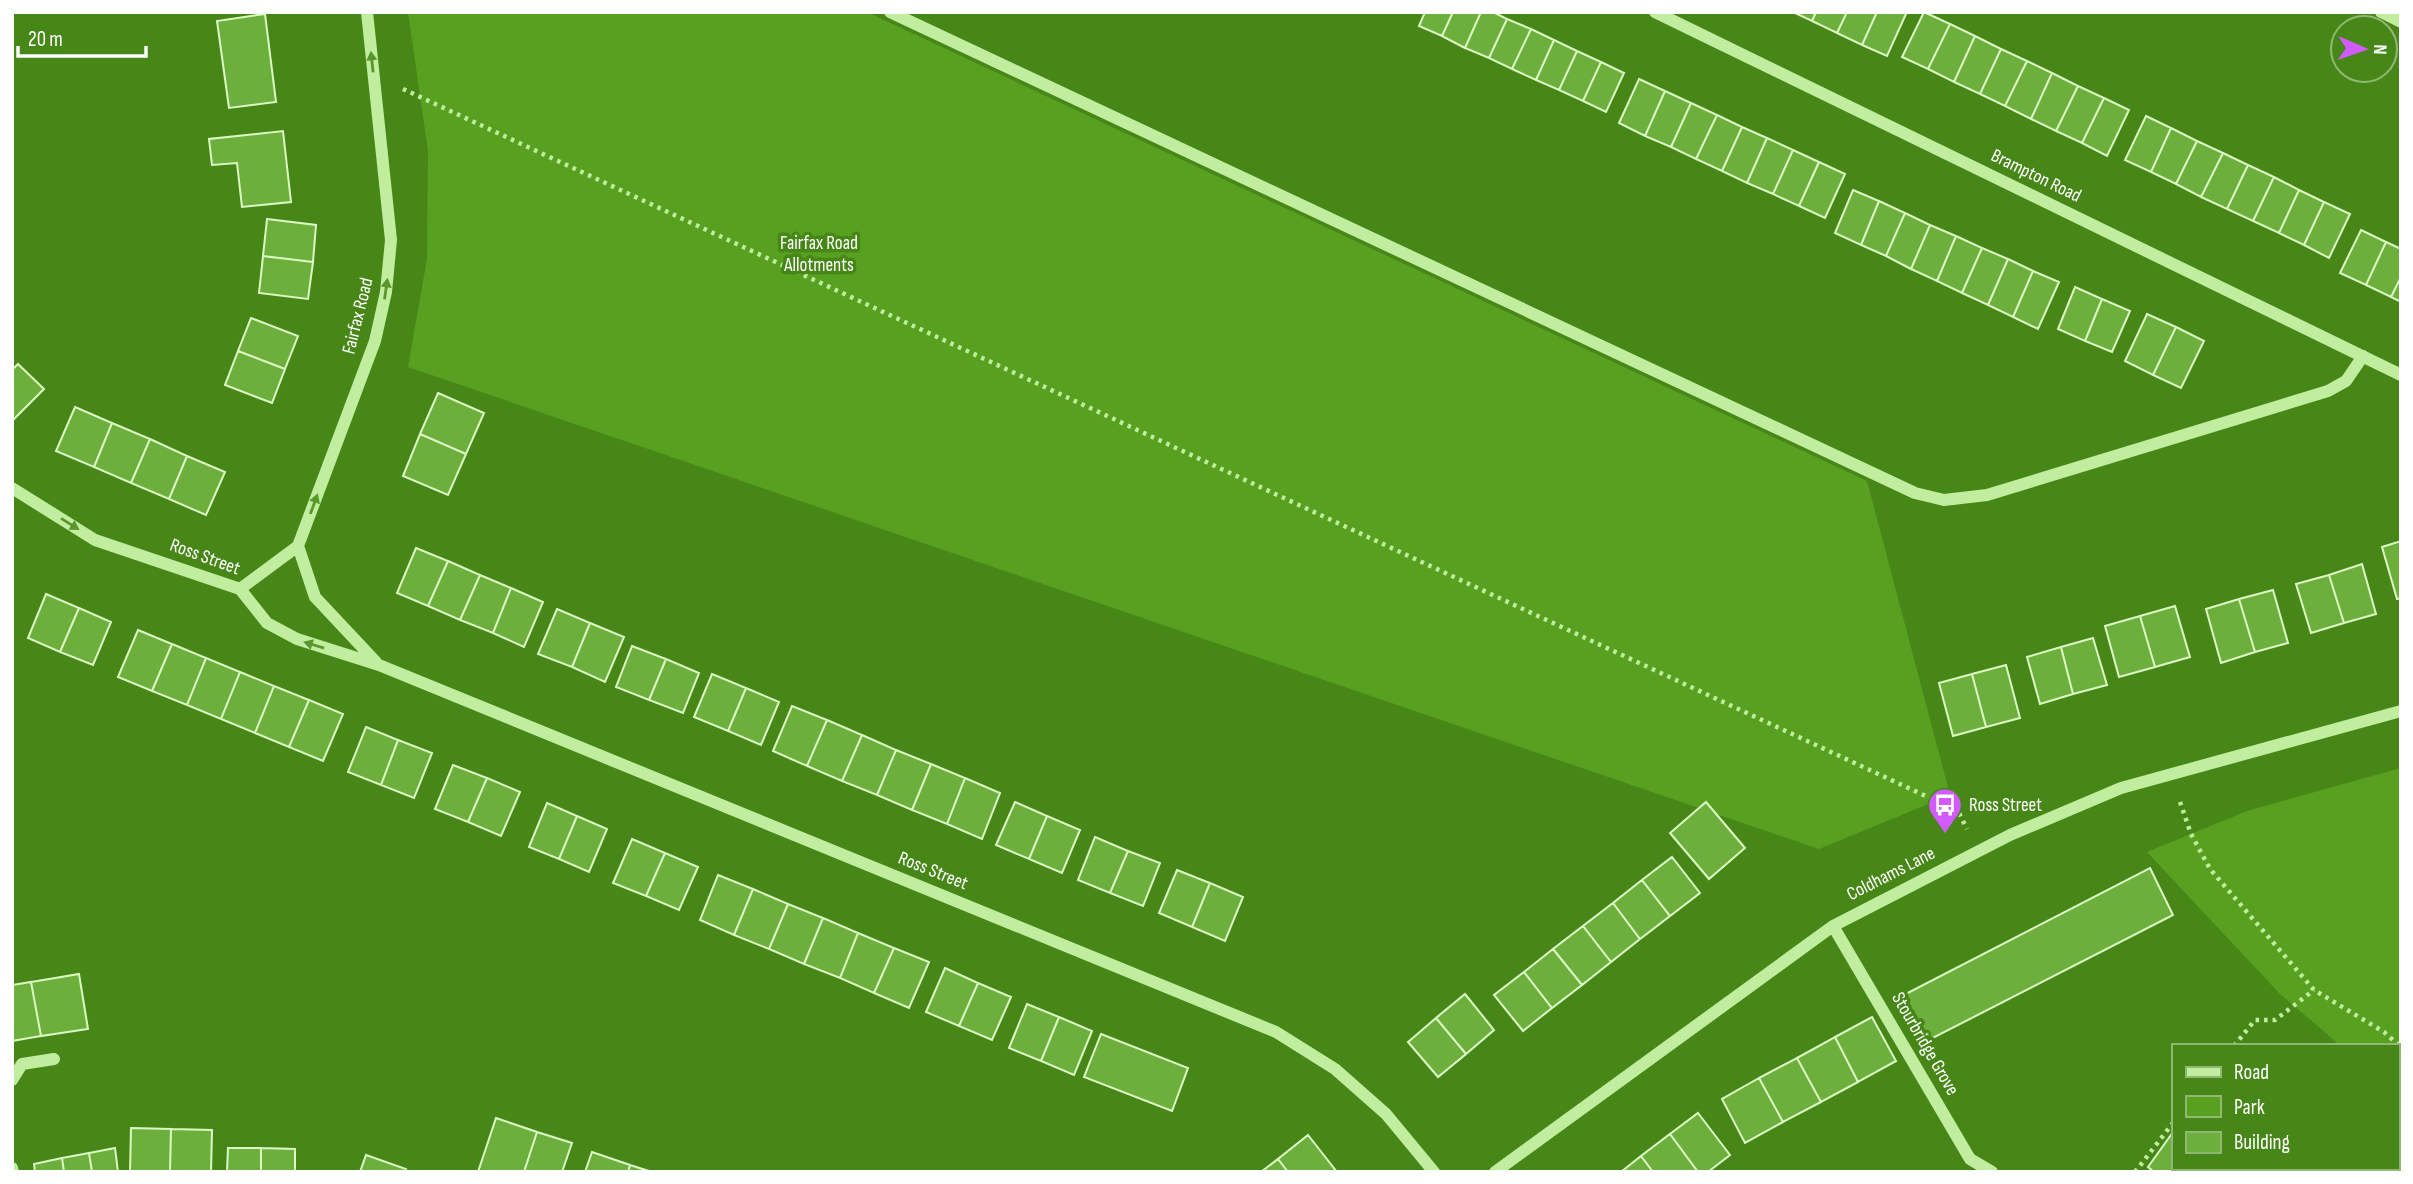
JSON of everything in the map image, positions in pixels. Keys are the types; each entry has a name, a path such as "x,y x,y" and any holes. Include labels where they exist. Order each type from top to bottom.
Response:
{"street":[{"name":"Fairfax Road","path":"298,546 375,341 386,292 391,240 367,12"},
{"path":"890,12 1903,487 1935,497 1944,499 1987,495 2328,391 2346,381 2363,356"},
{"name":"Brampton Road","path":"1654,12 2401,375"},
{"path":"2381,12 2401,22"},
{"name":"Ross Street","path":"12,488 95,540 240,589 267,622 296,639 379,665 1276,1032 1346,1077 1385,1114 1434,1172"},
{"path":"240,589 298,546"},
{"name":"Ross Street","path":"298,546 315,597 379,665"},
{"name":"Coldhams Lane","path":"1495,1172 1833,926 1978,851 2121,788 2401,711"},
{"name":"Stourbridge Grove","path":"1833,926 1970,1159 1992,1172"},
{"path":"12,1080 22,1064 54,1059"}],"path":[{"path":"373,75 1958,811 1978,851"},
{"path":"2171,774 2190,834 2210,869 2314,990 2384,1032 2398,1044"},
{"path":"2236,1044 2255,1020 2275,1020 2314,990"},
{"path":"2135,1172 2172,1124"}],"green space":[{"name":"Fairfax Road Allotments","path":"408,12 867,12 1867,481 1950,795 1819,849 408,367 427,259 428,151"},
{"path":"2401,768 2401,1098 2399,1044 2339,1044 2279,993 2147,852 2247,811"}],"building":[{"path":"1425,12 1453,12 1442,36 1419,26"},
{"path":"1453,12 1481,12 1465,48 1442,36"},
{"path":"1481,12 1493,12 1507,19 1489,58 1465,48"},
{"path":"1793,12 1816,12 1812,21"},
{"path":"1816,12 1847,12 1837,33 1812,21"},
{"path":"1847,12 1877,12 1862,45 1837,33"},
{"path":"1877,12 1906,14 1887,56 1862,45"},
{"path":"1924,12 1950,24 1928,69 1902,57"},
{"path":"265,14 276,102 229,108 217,21"},
{"path":"1507,19 1531,29 1512,69 1489,58"},
{"path":"1950,24 1975,36 1954,82 1928,69"},
{"path":"1531,29 1554,40 1536,80 1512,69"},
{"path":"1975,36 2001,49 1980,94 1954,82"},
{"path":"1554,40 1577,51 1559,90 1536,80"},
{"path":"2001,49 2027,61 2005,106 1980,94"},
{"path":"1577,51 1601,62 1583,101 1559,90"},
{"path":"2027,61 2052,73 2031,119 2005,106"},
{"path":"1601,62 1624,73 1606,112 1583,101"},
{"path":"2052,73 2078,86 2056,131 2031,119"},
{"path":"1639,79 1665,91 1645,136 1619,123"},
{"path":"2078,86 2104,98 2082,143 2056,131"},
{"path":"1665,91 1691,103 1671,147 1645,136"},
{"path":"2104,98 2129,110 2107,156 2082,143"},
{"path":"1691,103 1717,115 1696,159 1671,147"},
{"path":"1717,115 1742,127 1722,171 1696,159"},
{"path":"2146,116 2171,128 2151,172 2125,160"},
{"path":"1742,127 1767,138 1747,183 1722,171"},
{"path":"2171,128 2197,141 2176,184 2151,172"},
{"path":"283,131 291,202 242,207 237,163 212,165 209,139"},
{"path":"1767,138 1793,150 1773,194 1747,183"},
{"path":"2197,141 2223,153 2201,197 2176,184"},
{"path":"1793,150 1819,162 1799,206 1773,194"},
{"path":"2223,153 2248,165 2227,209 2201,197"},
{"path":"1819,162 1845,174 1825,218 1799,206"},
{"path":"2248,165 2274,177 2253,221 2227,209"},
{"path":"2274,177 2299,190 2279,233 2253,221"},
{"path":"1853,190 1879,201 1861,245 1835,233"},
{"path":"2299,190 2324,202 2304,245 2279,233"},
{"path":"1879,201 1905,213 1886,256 1861,245"},
{"path":"2324,202 2350,214 2329,258 2304,245"},
{"path":"1905,213 1930,225 1911,269 1886,256"},
{"path":"267,219 316,225 313,262 263,256"},
{"path":"1930,225 1956,236 1937,281 1911,269"},
{"path":"2361,230 2386,242 2366,285 2340,273"},
{"path":"1956,236 1982,248 1962,293 1937,281"},
{"path":"2386,242 2401,249 2401,277 2391,297 2366,285"},
{"path":"1982,248 2008,259 1988,305 1962,293"},
{"path":"263,256 313,262 308,299 259,293"},
{"path":"2008,259 2033,271 2013,317 1988,305"},
{"path":"2033,271 2059,282 2038,329 2013,317"},
{"path":"2401,277 2401,302 2391,297"},
{"path":"2075,287 2102,299 2085,341 2058,329"},
{"path":"2102,299 2130,311 2112,352 2085,341"},
{"path":"2147,314 2176,327 2153,375 2125,361"},
{"path":"251,318 298,336 285,369 238,351"},
{"path":"2176,327 2204,341 2181,388 2153,375"},
{"path":"238,351 285,369 272,403 225,385"},
{"path":"18,364 44,389 12,421 12,370"},
{"path":"438,393 484,413 466,454 420,434"},
{"path":"75,407 112,423 94,467 56,451"},
{"path":"112,423 150,439 131,483 94,467"},
{"path":"420,434 466,454 448,495 403,476"},
{"path":"150,439 187,456 169,499 131,483"},
{"path":"187,456 225,472 206,515 169,499"},
{"path":"2401,541 2401,598 2397,599 2382,547"},
{"path":"416,548 448,561 428,606 397,593"},
{"path":"448,561 480,575 460,620 428,606"},
{"path":"2362,564 2376,614 2344,623 2329,575"},
{"path":"480,575 511,588 493,633 460,620"},
{"path":"2329,575 2344,623 2311,633 2296,584"},
{"path":"511,588 543,602 524,647 493,633"},
{"path":"2273,590 2288,643 2255,652 2239,599"},
{"path":"46,594 79,608 60,652 28,638"},
{"path":"2239,599 2255,652 2221,663 2206,609"},
{"path":"2175,606 2190,657 2155,667 2140,616"},
{"path":"79,608 111,622 93,665 60,652"},
{"path":"557,609 590,623 572,667 538,654"},
{"path":"2140,616 2155,667 2119,677 2105,626"},
{"path":"590,623 624,637 605,682 572,667"},
{"path":"138,630 172,644 152,691 118,677"},
{"path":"2093,638 2107,685 2073,694 2061,647"},
{"path":"172,644 206,658 187,705 152,691"},
{"path":"632,646 666,659 649,700 616,687"},
{"path":"2061,647 2073,694 2040,704 2027,657"},
{"path":"206,658 240,672 221,719 187,705"},
{"path":"666,659 699,673 683,713 649,700"},
{"path":"2006,665 2020,718 1986,727 1972,674"},
{"path":"240,672 274,686 255,733 221,719"},
{"path":"712,674 746,688 728,731 694,717"},
{"path":"1972,674 1986,727 1953,736 1939,683"},
{"path":"274,686 309,700 289,747 255,733"},
{"path":"746,688 779,702 761,745 728,731"},
{"path":"309,700 343,714 323,761 289,747"},
{"path":"792,706 827,720 807,766 773,751"},
{"path":"827,720 862,735 842,781 807,766"},
{"path":"366,727 398,740 381,785 348,772"},
{"path":"862,735 896,750 877,795 842,781"},
{"path":"398,740 432,753 414,798 381,785"},
{"path":"896,750 931,764 912,810 877,795"},
{"path":"931,764 965,778 947,824 912,810"},
{"path":"453,765 487,778 468,822 435,809"},
{"path":"487,778 520,792 501,836 468,822"},
{"path":"965,778 1000,793 982,839 947,824"},
{"path":"1015,802 1047,816 1029,859 996,845"},
{"path":"1706,802 1745,848 1709,879 1670,833"},
{"path":"547,803 577,816 559,859 529,847"},
{"path":"577,816 607,829 589,872 559,859"},
{"path":"1047,816 1080,830 1062,873 1029,859"},
{"path":"1095,837 1128,851 1110,893 1078,880"},
{"path":"632,839 665,853 646,896 613,883"},
{"path":"1128,851 1160,863 1143,906 1110,893"},
{"path":"665,853 698,867 679,910 646,896"},
{"path":"1672,857 1700,893 1670,916 1642,880"},
{"path":"2150,868 2173,915 1919,1045 1896,999"},
{"path":"1177,870 1210,883 1192,927 1159,913"},
{"path":"718,875 753,889 734,935 700,920"},
{"path":"1642,880 1670,916 1640,939 1613,903"},
{"path":"1210,883 1243,897 1225,941 1192,927"},
{"path":"753,889 788,904 769,949 734,935"},
{"path":"1613,903 1640,939 1611,962 1583,926"},
{"path":"788,904 823,918 804,964 769,949"},
{"path":"823,918 858,933 840,978 804,964"},
{"path":"1583,926 1611,962 1582,985 1553,949"},
{"path":"858,933 894,948 874,993 840,978"},
{"path":"894,948 929,962 909,1008 874,993"},
{"path":"1553,949 1582,985 1552,1008 1524,972"},
{"path":"945,968 978,983 959,1026 926,1012"},
{"path":"1524,972 1552,1008 1523,1031 1494,995"},
{"path":"79,974 88,1029 41,1036 31,982"},
{"path":"31,982 41,1036 12,1041 12,985"},
{"path":"978,983 1011,997 992,1040 959,1026"},
{"path":"1465,994 1494,1030 1466,1054 1436,1018"},
{"path":"1027,1004 1059,1017 1041,1061 1009,1048"},
{"path":"1059,1017 1092,1031 1074,1075 1041,1061"},
{"path":"1872,1017 1896,1061 1858,1082 1835,1037"},
{"path":"1436,1018 1466,1054 1438,1077 1408,1042"},
{"path":"1101,1034 1188,1068 1172,1111 1084,1077"},
{"path":"1835,1037 1858,1082 1821,1102 1797,1058"},
{"path":"1797,1058 1821,1102 1783,1122 1759,1078"},
{"path":"1759,1078 1783,1122 1745,1143 1722,1099"},
{"path":"1698,1113 1730,1155 1708,1172 1698,1172 1670,1134"},
{"path":"496,1118 537,1132 524,1172 478,1172"},
{"path":"131,1128 171,1129 170,1172 130,1172"},
{"path":"171,1129 212,1130 211,1172 170,1172"},
{"path":"537,1132 572,1143 562,1172 524,1172"},
{"path":"2172,1133 2172,1170 2190,1170 2154,1172 2148,1167"},
{"path":"1670,1134 1698,1172 1653,1172 1641,1156"},
{"path":"1308,1135 1337,1172 1288,1172 1278,1159"},
{"path":"115,1148 118,1172 92,1172 89,1153"},
{"path":"228,1148 261,1148 261,1172 227,1172"},
{"path":"261,1148 295,1149 295,1172 261,1172"},
{"path":"592,1152 630,1165 628,1172 585,1172"},
{"path":"89,1153 92,1172 64,1172 62,1158"},
{"path":"366,1155 406,1169 405,1172 360,1172"},
{"path":"1641,1156 1653,1172 1621,1172"},
{"path":"62,1158 64,1172 35,1172 34,1164"},
{"path":"1278,1159 1288,1172 1261,1172"},
{"path":"630,1165 652,1172 628,1172"},
{"path":"2190,1170 2234,1170 2233,1172 2188,1172"},
{"path":"2382,1170 2384,1172 2350,1172"}],"place":[{"name":"Ross Street","path":"1945,835"}]}
